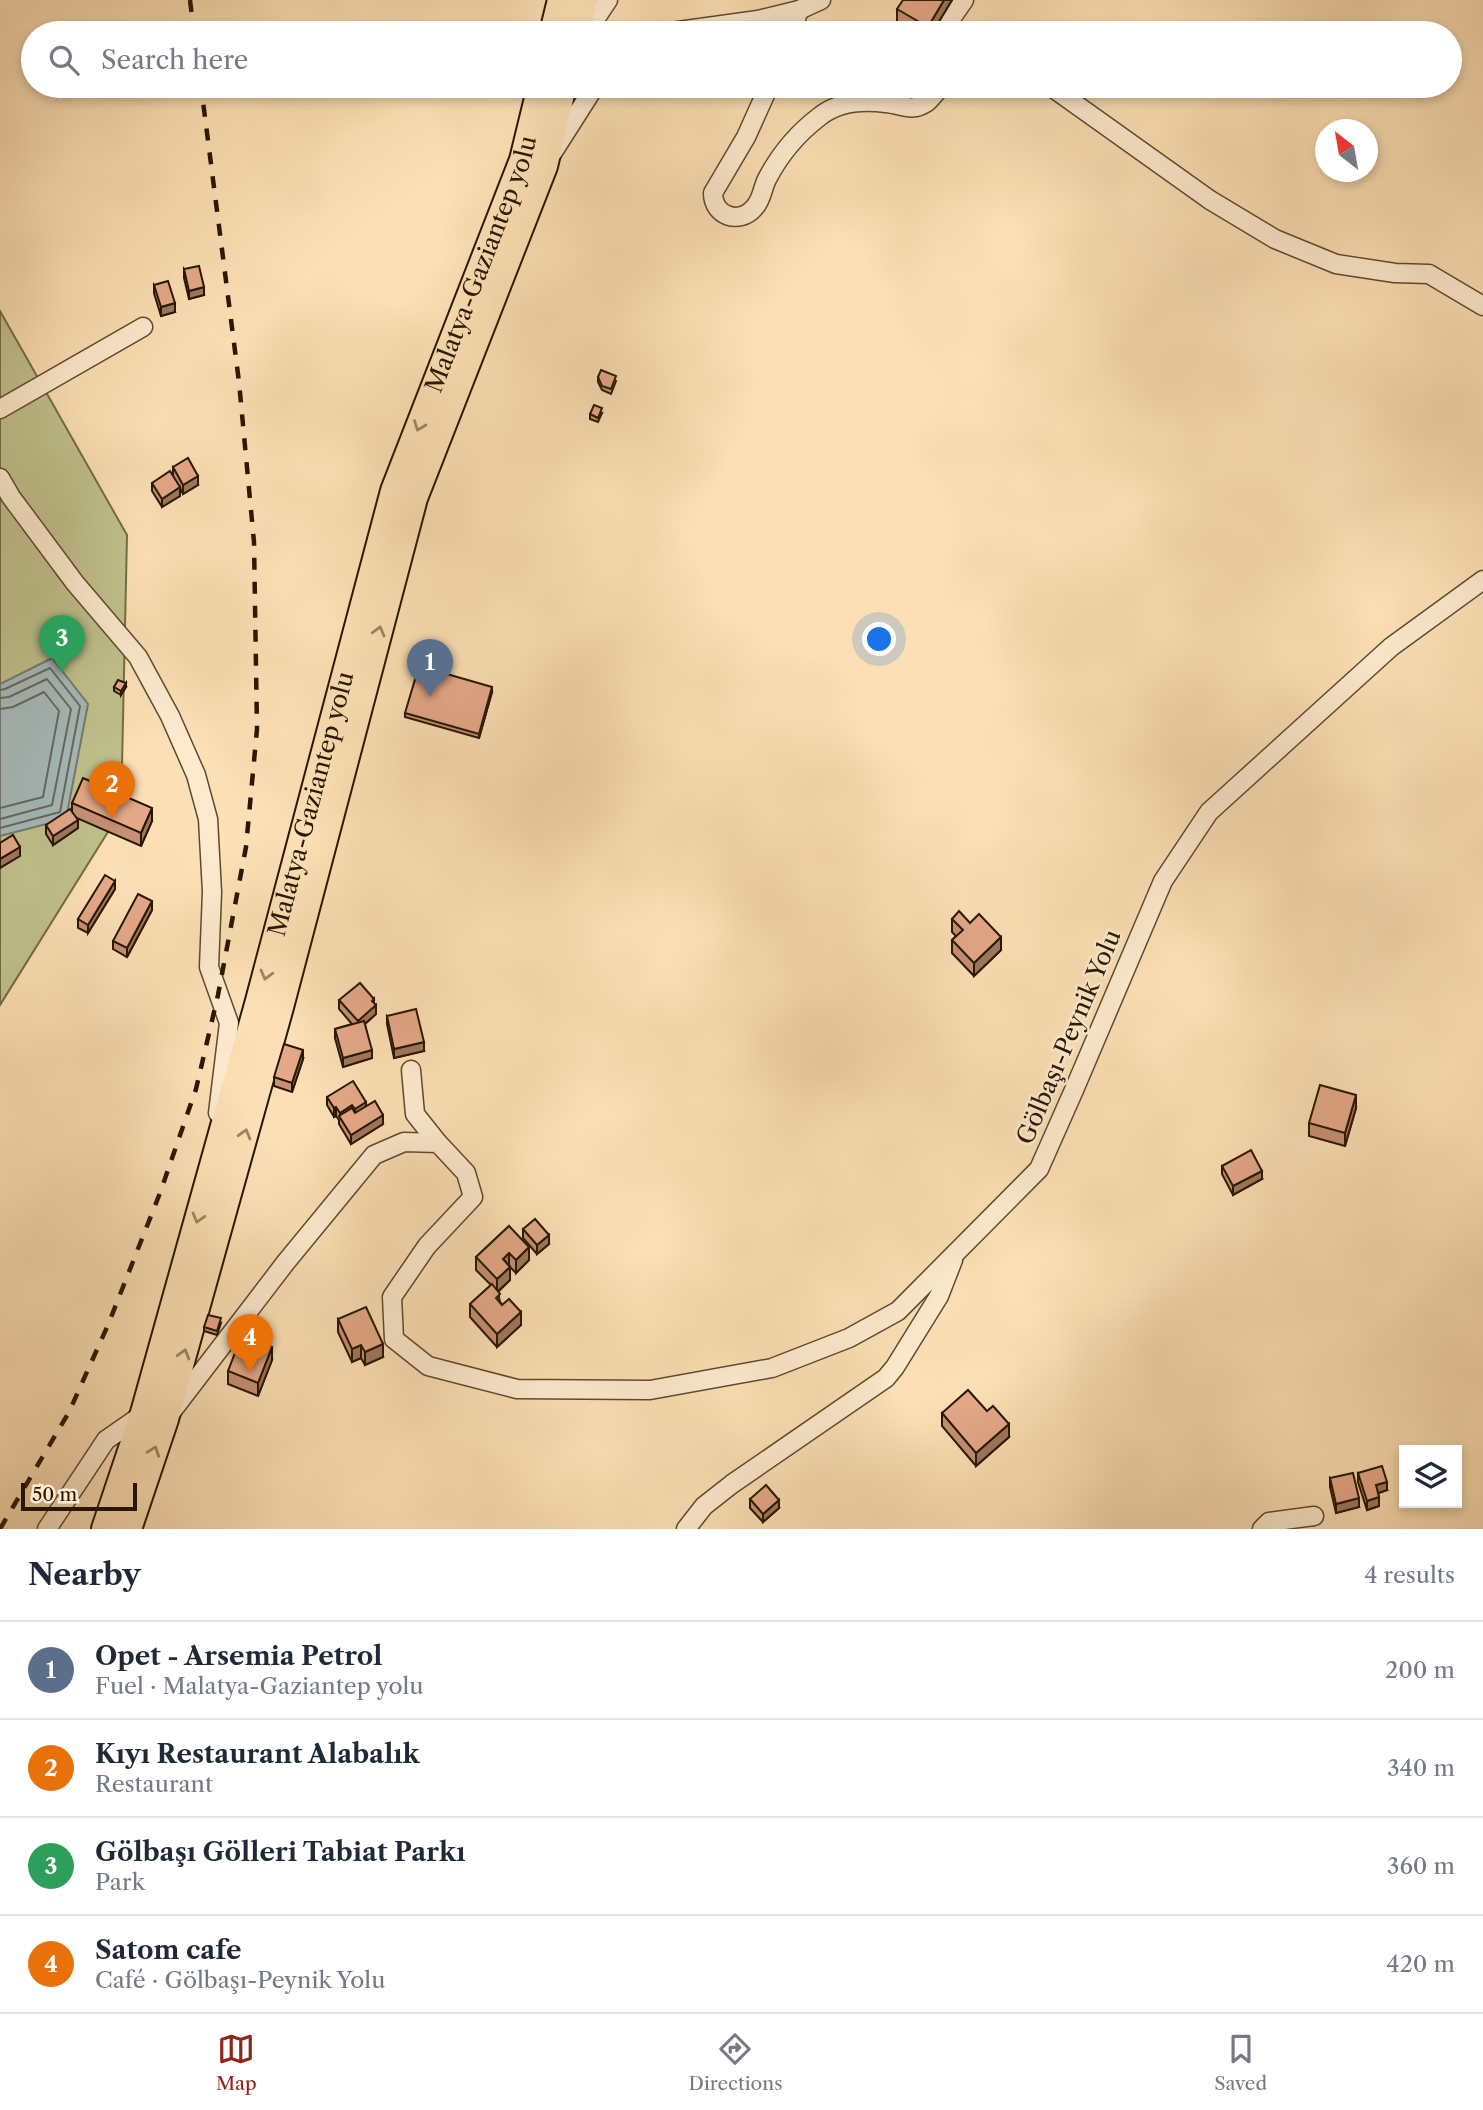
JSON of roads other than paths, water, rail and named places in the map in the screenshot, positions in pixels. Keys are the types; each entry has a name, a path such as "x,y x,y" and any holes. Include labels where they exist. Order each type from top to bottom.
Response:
{"highway":[{"path":"556,21 561,0"},
{"path":"579,21 584,0"},
{"name":"Malatya-Gaziantep yolu","path":"128,1529 213,1166 394,491 523,160 538,98"},
{"name":"Malatya-Gaziantep yolu","path":"105,1529 155,1416 280,1007 414,498 544,166 560,98"}],"street":[{"path":"594,21 608,0"},
{"path":"750,21 799,10 821,0"},
{"path":"949,21 964,0"},
{"path":"795,21 799,10"},
{"path":"544,166 587,98"},
{"path":"764,98 746,137 713,192 713,201 723,214 735,218 752,211 760,201 763,186 775,164 820,115 847,103 887,103 908,109 930,98"},
{"path":"1067,98 1210,200 1275,239 1336,264 1395,274 1429,274 1483,306"},
{"path":"0,409 143,327"},
{"path":"2,484 75,583 138,657 170,716 196,775 208,819 212,892 209,967 229,1023 213,1166"},
{"name":"Gölbaşı-Peynik Yolu","path":"438,1143 466,1173 473,1197 427,1246 392,1297 394,1339 428,1366 517,1389 650,1390 772,1368 849,1338 898,1311 1038,1169 1163,881 1209,812 1391,647 1483,579"},
{"path":"411,1070 415,1114 438,1143"},
{"path":"47,1529 106,1440 155,1416 374,1155 404,1142 438,1143"},
{"path":"686,1529 704,1506 732,1484 886,1378 939,1296 956,1252"},
{"path":"1262,1529 1269,1522 1314,1516"}],"water":[{"path":"52,658 88,704 66,819 0,836 0,684"}],"railway":[{"path":"190,0 193,21"},
{"path":"0,1529 69,1412 108,1325 160,1193 196,1089 218,995 246,847 257,729 254,542 239,382 203,98"}],"place":[{"name":"Gölbaşı Gölleri Tabiat Parkı","path":"62,673"},
{"name":"Opet - Arsemia Petrol","path":"430,697"},
{"name":"Kıyı Restaurant Alabalık","path":"112,819"},
{"name":"Satom cafe","path":"250,1372"}]}
